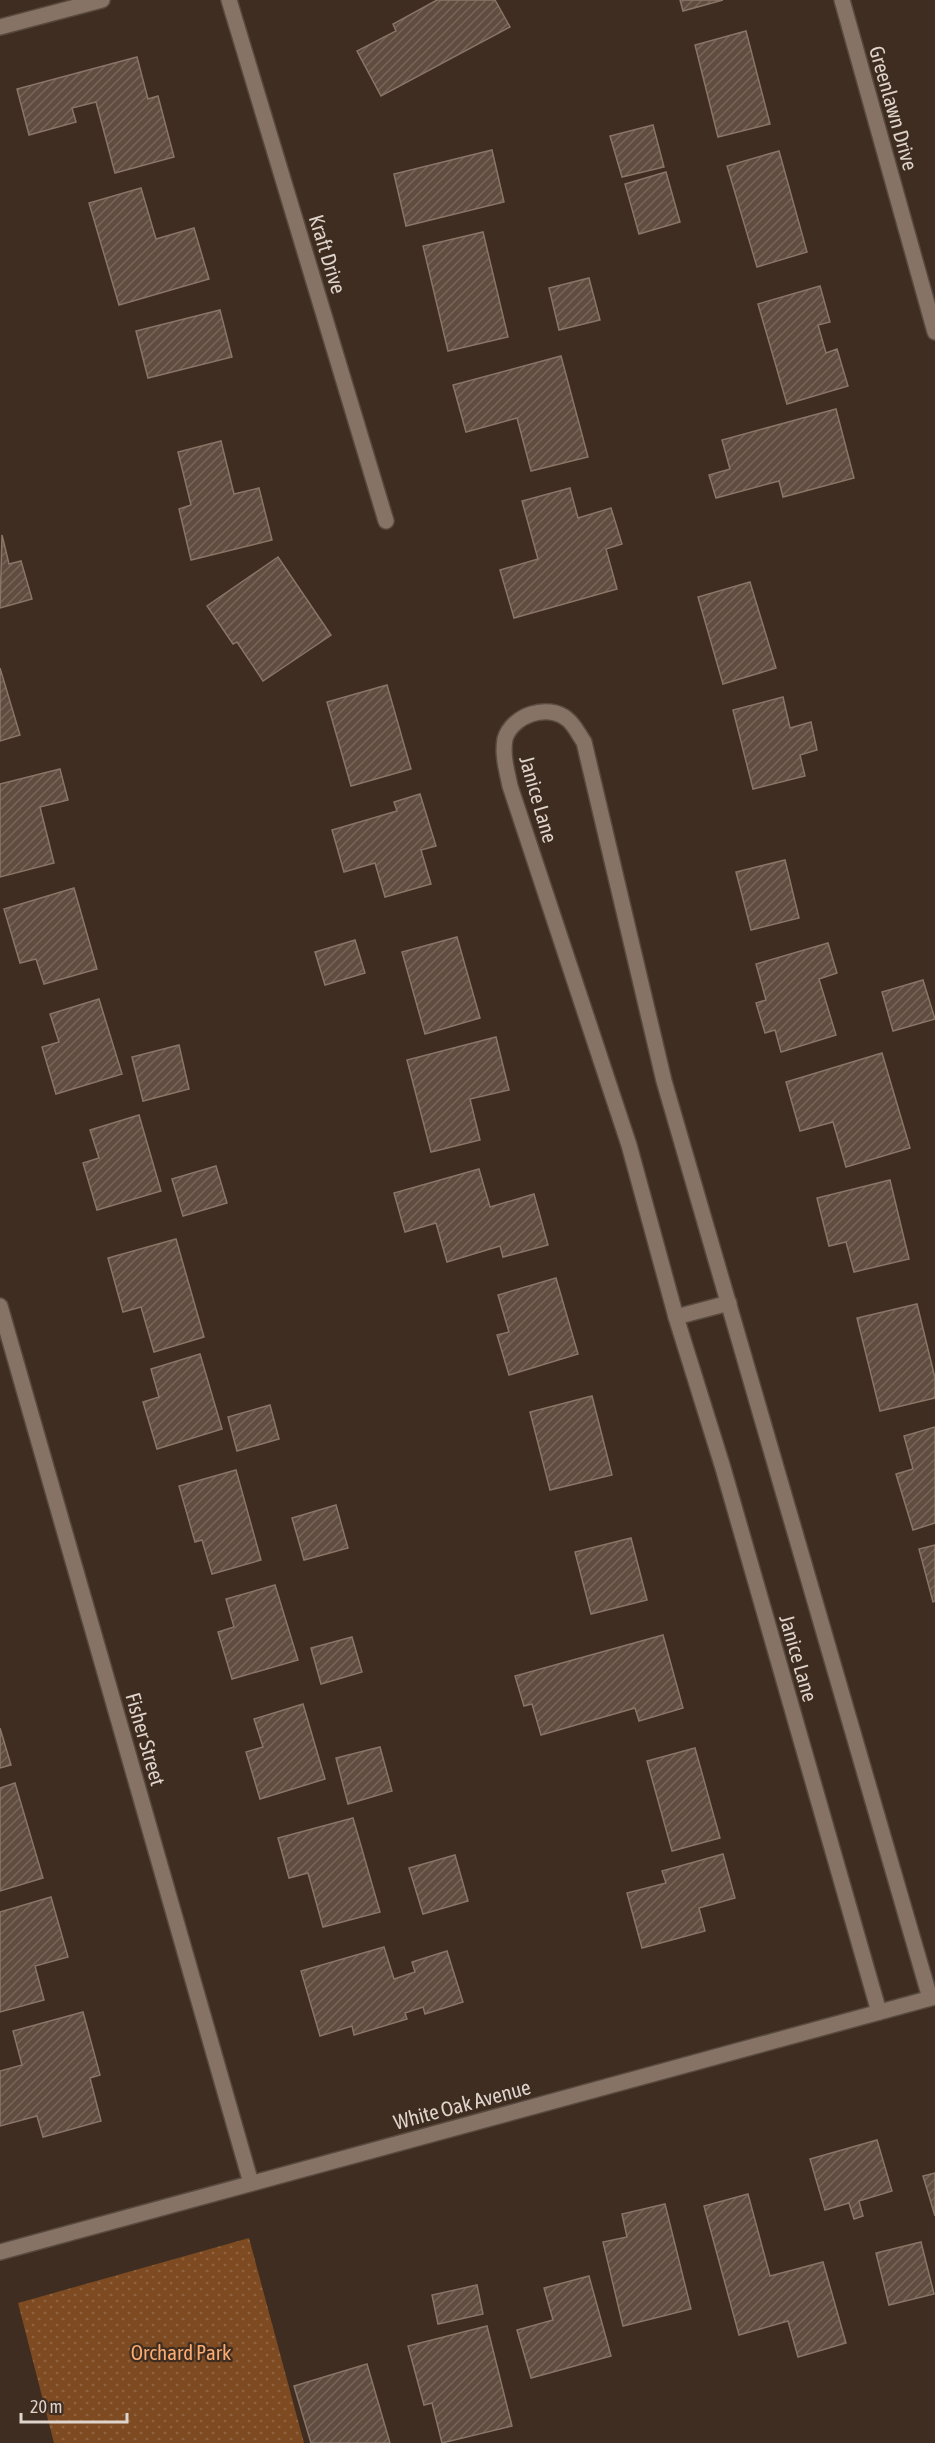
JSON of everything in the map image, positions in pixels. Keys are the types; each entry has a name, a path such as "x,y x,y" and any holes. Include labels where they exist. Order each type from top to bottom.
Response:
{"street":[{"path":"0,27 102,0"},
{"name":"Kraft Drive","path":"229,0 386,521"},
{"name":"Greenlawn Drive","path":"843,0 935,332"},
{"name":"Janice Lane","path":"879,2012 628,1145 510,786 504,757 506,738 515,723 531,714 552,712 568,719 584,742 664,1081 932,1997"},
{"path":"676,1317 729,1303"},
{"name":"Fisher Street","path":"0,1306 251,2183"},
{"name":"White Oak Avenue","path":"0,2252 932,1997"}],"green space":[{"name":"Orchard Park","path":"249,2238 304,2443 54,2443 18,2303"}],"building":[{"path":"437,0 495,0 510,27 381,96 357,51 396,31 393,24"},
{"path":"680,0 723,0 683,11"},
{"path":"746,31 770,124 718,137 695,45"},
{"path":"137,57 148,99 158,96 174,157 115,173 96,102 72,108 76,122 29,135 17,89"},
{"path":"653,125 664,167 622,177 610,136"},
{"path":"492,150 504,202 406,226 394,174"},
{"path":"779,151 807,252 757,267 727,166"},
{"path":"666,172 680,222 639,234 625,184"},
{"path":"141,188 156,239 194,228 209,279 119,305 89,203"},
{"path":"483,232 508,337 448,351 423,246"},
{"path":"589,278 600,320 559,330 549,288"},
{"path":"820,286 830,322 818,325 826,353 837,349 848,386 787,404 758,304"},
{"path":"220,310 232,357 148,378 136,331"},
{"path":"561,356 588,457 531,471 517,418 466,432 453,385"},
{"path":"836,409 854,478 783,497 779,481 716,498 709,475 730,469 722,440"},
{"path":"221,441 234,494 259,488 272,540 191,560 179,509 191,505 178,452"},
{"path":"570,488 578,518 611,508 622,544 606,549 617,589 514,618 500,570 538,559 522,501"},
{"path":"2,535 9,564 21,561 32,599 0,608"},
{"path":"278,557 331,635 263,681 237,642 233,644 207,606"},
{"path":"750,582 776,668 723,684 698,597"},
{"path":"0,668 20,735 0,741"},
{"path":"387,685 411,769 351,786 327,702"},
{"path":"783,697 790,728 811,722 817,750 800,755 805,776 753,789 733,710"},
{"path":"60,769 68,800 40,807 54,863 0,877 0,784"},
{"path":"420,794 436,846 421,850 431,884 385,897 375,863 344,872 332,830 397,811 394,802"},
{"path":"785,860 799,918 751,930 736,872"},
{"path":"74,888 97,969 44,984 36,959 20,963 4,909"},
{"path":"457,937 480,1018 425,1034 402,952"},
{"path":"355,940 365,973 325,985 315,952"},
{"path":"828,943 837,973 819,979 836,1035 781,1052 775,1030 765,1033 756,1003 766,1000 756,964"},
{"path":"923,980 935,1019 893,1031 882,992"},
{"path":"99,999 122,1074 56,1094 42,1047 59,1042 50,1014"},
{"path":"496,1037 509,1090 470,1099 480,1140 431,1152 407,1060"},
{"path":"179,1045 189,1089 143,1101 132,1057"},
{"path":"882,1053 910,1148 846,1167 833,1122 800,1131 786,1082"},
{"path":"139,1115 161,1191 97,1210 83,1163 99,1158 90,1130"},
{"path":"216,1166 227,1203 183,1216 172,1179"},
{"path":"479,1169 490,1207 534,1194 548,1245 503,1257 500,1246 447,1262 436,1223 405,1232 394,1193"},
{"path":"890,1180 909,1259 854,1272 846,1242 829,1246 817,1198"},
{"path":"176,1239 204,1337 154,1352 141,1307 123,1312 108,1258"},
{"path":"556,1278 578,1354 509,1375 497,1335 509,1332 498,1295"},
{"path":"917,1304 935,1378 935,1398 880,1411 857,1318"},
{"path":"200,1354 222,1429 157,1449 143,1402 159,1397 151,1369"},
{"path":"592,1396 612,1475 550,1490 530,1412"},
{"path":"270,1405 279,1439 237,1451 228,1417"},
{"path":"935,1427 935,1523 913,1530 896,1474 913,1469 904,1436"},
{"path":"236,1470 261,1560 212,1574 202,1540 195,1542 179,1486"},
{"path":"336,1505 348,1548 304,1560 292,1518"},
{"path":"631,1538 647,1600 591,1614 575,1552"},
{"path":"935,1545 935,1601 933,1602 919,1549"},
{"path":"275,1585 298,1660 232,1679 218,1632 234,1627 226,1599"},
{"path":"663,1635 683,1708 639,1721 635,1708 541,1735 532,1704 524,1706 515,1676"},
{"path":"352,1637 362,1672 321,1684 311,1648"},
{"path":"303,1704 325,1779 260,1799 246,1752 263,1747 254,1719"},
{"path":"0,1728 11,1765 0,1768"},
{"path":"380,1747 392,1791 348,1804 336,1758"},
{"path":"695,1748 720,1838 672,1851 647,1761"},
{"path":"15,1783 43,1878 0,1891 0,1788"},
{"path":"353,1818 380,1912 323,1927 308,1873 289,1878 278,1838"},
{"path":"723,1854 735,1898 699,1908 705,1931 642,1948 627,1893 666,1883 662,1871"},
{"path":"455,1855 468,1901 423,1914 409,1868"},
{"path":"51,1897 68,1957 35,1966 44,2000 0,2012 0,1912"},
{"path":"384,1947 394,1979 415,1972 412,1962 447,1951 463,2002 425,2014 423,2007 405,2013 407,2019 354,2035 352,2026 320,2036 301,1971"},
{"path":"83,2012 100,2075 90,2078 101,2121 43,2137 37,2116 0,2126 0,2071 22,2065 13,2031"},
{"path":"877,2140 892,2191 859,2201 863,2216 854,2219 849,2203 825,2210 810,2159"},
{"path":"935,2173 935,2216 923,2176"},
{"path":"748,2194 770,2276 823,2262 846,2343 798,2357 788,2321 739,2335 704,2206"},
{"path":"665,2204 691,2309 623,2326 603,2242 627,2237 622,2214"},
{"path":"921,2242 934,2294 889,2305 876,2253"},
{"path":"589,2276 611,2356 531,2378 517,2330 553,2320 544,2288"},
{"path":"477,2285 483,2314 438,2324 432,2295"},
{"path":"487,2326 512,2426 442,2443 432,2403 424,2405 408,2346"},
{"path":"367,2364 390,2443 311,2443 294,2386"}]}
